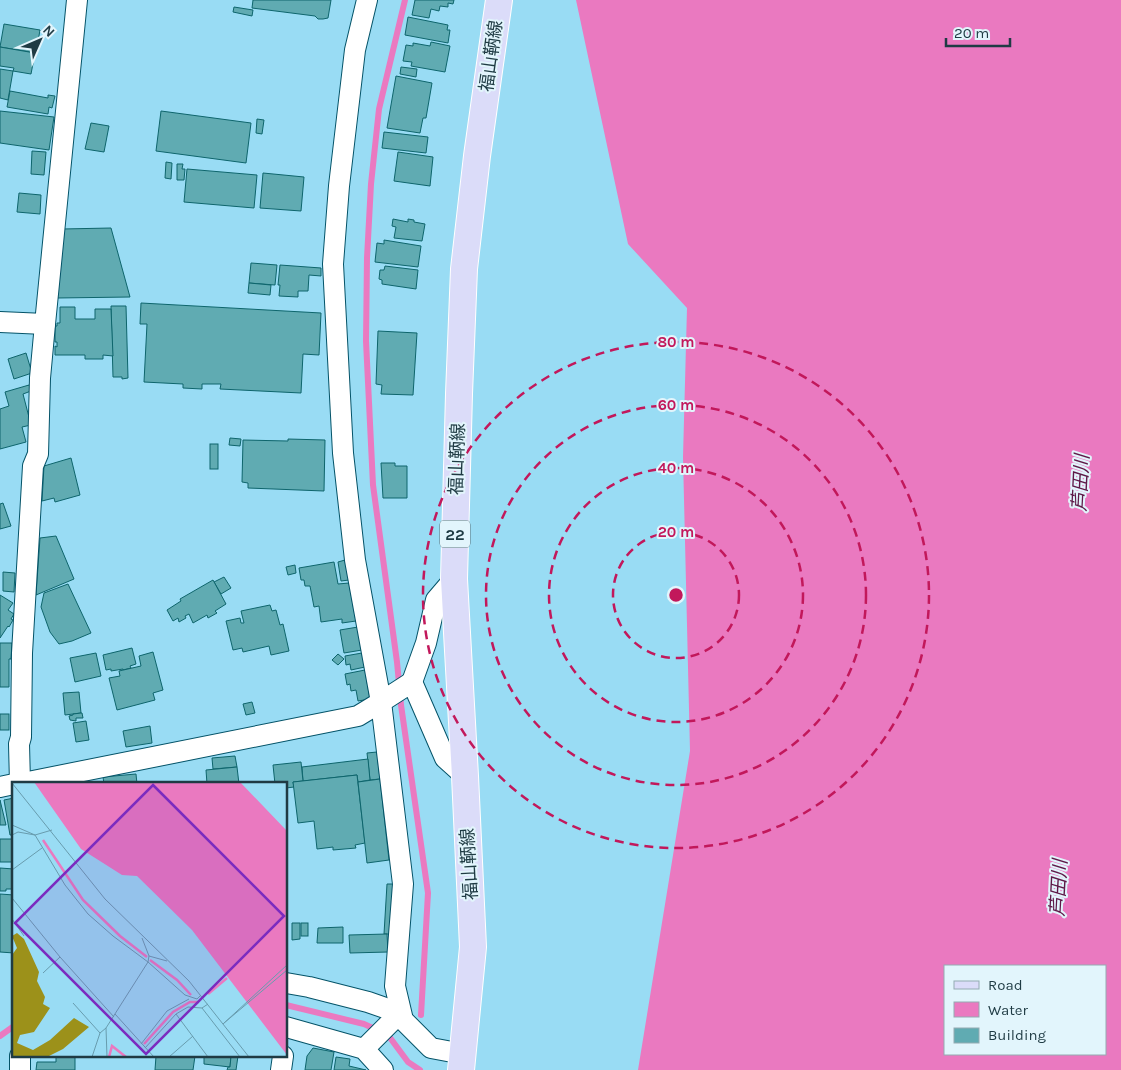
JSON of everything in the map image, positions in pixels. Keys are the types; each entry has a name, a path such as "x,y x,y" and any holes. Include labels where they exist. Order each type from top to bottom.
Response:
{"main road":[{"name":"福山鞆線","path":"462,1062 473,947 454,579 458,414 464,270 477,156 499,0"}],"street":[{"path":"29,782 18,744 21,737 22,643 33,466 38,454 40,378 77,0"},
{"path":"367,0 355,50 339,186 333,264 343,453 355,560 384,701 403,884 395,986 397,1019"},
{"path":"0,322 46,324"},
{"path":"34,782 358,716 408,684 426,643 436,600 454,579"},
{"path":"408,684 445,758 465,776"},
{"path":"288,984 309,987 388,1009 431,1048 462,1062"},
{"path":"367,1046 397,1019"},
{"path":"288,1030 367,1046 383,1070"}],"water":[{"name":"芦田川","path":"576,0 1121,0 1121,1070 638,1070 690,751 683,457 687,308 628,244"}],"building":[{"path":"253,0 331,0 328,18 318,19 315,16 252,8"},
{"path":"415,0 454,0 453,4 448,3 448,7 440,6 439,11 431,9 429,18 412,15"},
{"path":"234,7 253,10 252,16 233,12"},
{"path":"408,17 448,25 447,30 450,30 448,43 405,35"},
{"path":"4,24 40,30 36,53 0,47"},
{"path":"431,42 450,46 445,72 411,66 412,62 403,61 406,45 413,46 413,43 430,46"},
{"path":"0,47 35,53 31,74 13,71 14,68 0,66"},
{"path":"401,67 417,69 416,77 400,74"},
{"path":"0,69 13,71 8,100 0,98"},
{"path":"396,76 432,83 426,118 423,118 420,133 387,128"},
{"path":"10,91 48,98 48,95 55,96 52,108 49,107 48,114 7,107"},
{"path":"0,111 54,117 49,150 0,143"},
{"path":"161,111 251,123 246,163 156,151"},
{"path":"257,119 264,120 262,134 256,133"},
{"path":"91,123 109,126 104,152 85,149"},
{"path":"384,132 428,137 426,153 382,148"},
{"path":"32,151 46,152 44,175 31,174"},
{"path":"398,152 433,157 430,186 394,181"},
{"path":"166,162 172,163 171,179 165,178"},
{"path":"177,164 183,164 182,169 185,169 184,180 177,180"},
{"path":"187,169 257,175 254,208 184,202"},
{"path":"263,173 304,177 301,211 260,208"},
{"path":"19,193 41,195 40,214 17,212"},
{"path":"393,219 408,222 408,219 425,224 422,241 394,238 396,227 392,226"},
{"path":"111,228 130,297 57,298 62,229"},
{"path":"384,240 421,246 418,267 375,262 377,243 384,244"},
{"path":"251,263 277,265 275,285 249,283"},
{"path":"280,265 321,268 321,276 309,275 308,291 298,291 298,297 279,296"},
{"path":"385,266 418,270 416,289 382,284 382,280 379,279 380,270 384,270"},
{"path":"249,283 271,285 270,295 248,293"},
{"path":"141,303 321,313 319,355 303,354 301,393 220,389 221,384 202,384 202,389 183,388 183,384 144,382 147,324 140,324"},
{"path":"111,306 126,306 128,378 113,377"},
{"path":"60,307 75,307 75,319 95,319 95,309 111,309 113,356 103,355 103,359 85,359 85,355 55,355 57,342 55,342 55,326 57,326 57,323 60,323"},
{"path":"378,331 417,333 413,395 381,394 382,385 376,384"},
{"path":"26,353 32,373 14,379 8,359"},
{"path":"29,385 31,391 23,394 31,425 22,427 26,442 0,449 0,409 9,406 5,392"},
{"path":"230,438 241,439 240,446 229,445"},
{"path":"288,439 325,440 324,491 248,488 248,483 242,482 243,440 288,441"},
{"path":"210,444 218,444 218,469 210,469"},
{"path":"71,458 80,495 55,502 54,498 42,501 44,466"},
{"path":"381,463 395,463 395,466 407,466 407,498 383,498"},
{"path":"3,503 11,526 0,529 0,504"},
{"path":"56,536 74,579 36,595 40,538"},
{"path":"345,560 349,580 341,581 338,562"},
{"path":"334,562 338,584 349,583 356,621 342,623 342,619 321,622 319,606 314,607 310,586 305,586 304,580 301,580 299,568"},
{"path":"295,565 296,573 288,575 286,567"},
{"path":"3,572 15,573 14,592 3,591"},
{"path":"224,577 231,588 221,594 214,582"},
{"path":"213,580 226,604 215,611 217,613 208,618 207,615 193,623 189,614 179,622 178,618 173,621 167,610 181,601 180,599"},
{"path":"68,584 91,633 59,644 50,632 41,607 44,593"},
{"path":"0,595 13,603 8,610 14,614 9,627 0,638"},
{"path":"270,605 272,611 276,610 280,625 283,624 289,651 271,655 269,646 243,652 242,648 233,650 226,621 240,618 241,623 244,623 241,611"},
{"path":"358,627 362,650 344,653 340,630"},
{"path":"0,643 12,643 11,659 9,659 9,687 0,687"},
{"path":"132,648 136,664 130,666 131,668 123,670 106,670 103,655"},
{"path":"153,652 163,690 153,693 155,700 117,710 109,678 120,676 119,671 141,666 139,656"},
{"path":"96,653 101,676 75,682 70,658"},
{"path":"362,653 365,667 351,670 350,664 346,665 345,656"},
{"path":"338,654 344,659 338,665 332,660"},
{"path":"365,670 370,699 358,701 356,690 351,691 350,684 347,685 345,674"},
{"path":"79,692 81,713 65,715 63,693"},
{"path":"252,702 255,713 246,715 243,704"},
{"path":"82,713 83,718 76,718 76,721 70,720 69,716"},
{"path":"0,714 9,714 9,730 0,730"},
{"path":"86,721 89,740 76,742 73,723"},
{"path":"150,726 152,743 126,747 123,731"},
{"path":"377,752 380,779 370,780 367,753"},
{"path":"235,756 237,767 213,769 212,758"},
{"path":"368,759 370,780 358,782 357,775 303,781 302,767"},
{"path":"301,762 303,781 293,782 294,787 288,788 288,782 275,782 273,765"},
{"path":"237,767 239,782 207,782 206,770"},
{"path":"136,774 137,782 104,782 103,777"},
{"path":"357,775 365,843 355,845 356,848 333,850 333,847 317,849 314,821 298,823 293,782"},
{"path":"380,779 389,860 367,863 358,782"},
{"path":"12,798 12,835 10,835 4,800"},
{"path":"0,800 6,825 0,825"},
{"path":"0,839 12,839 12,862 0,862"},
{"path":"0,868 12,869 12,889 0,891"},
{"path":"387,884 394,884 391,934 384,934"},
{"path":"0,894 12,895 12,953 0,952"},
{"path":"292,923 300,923 300,939 292,940"},
{"path":"301,923 308,923 308,936 301,936"},
{"path":"343,927 343,943 317,943 318,928"},
{"path":"387,934 388,952 350,953 349,935"},
{"path":"313,1048 334,1052 331,1070 305,1070 307,1056"},
{"path":"336,1057 350,1059 349,1066 366,1070 334,1070"},
{"path":"56,1058 75,1058 75,1070 36,1070 37,1062 56,1062"},
{"path":"156,1058 195,1058 193,1070 155,1070"},
{"path":"204,1058 231,1058 230,1067 204,1064"},
{"path":"231,1058 238,1058 236,1070 227,1070 230,1067"}],"waterway":[{"path":"405,0 379,109 371,184 367,258 366,341 373,485 401,705 428,893 421,1015"},
{"path":"288,1005 364,1024 388,1035 408,1062 420,1070"},
{"path":"0,1036 12,1027"}]}
